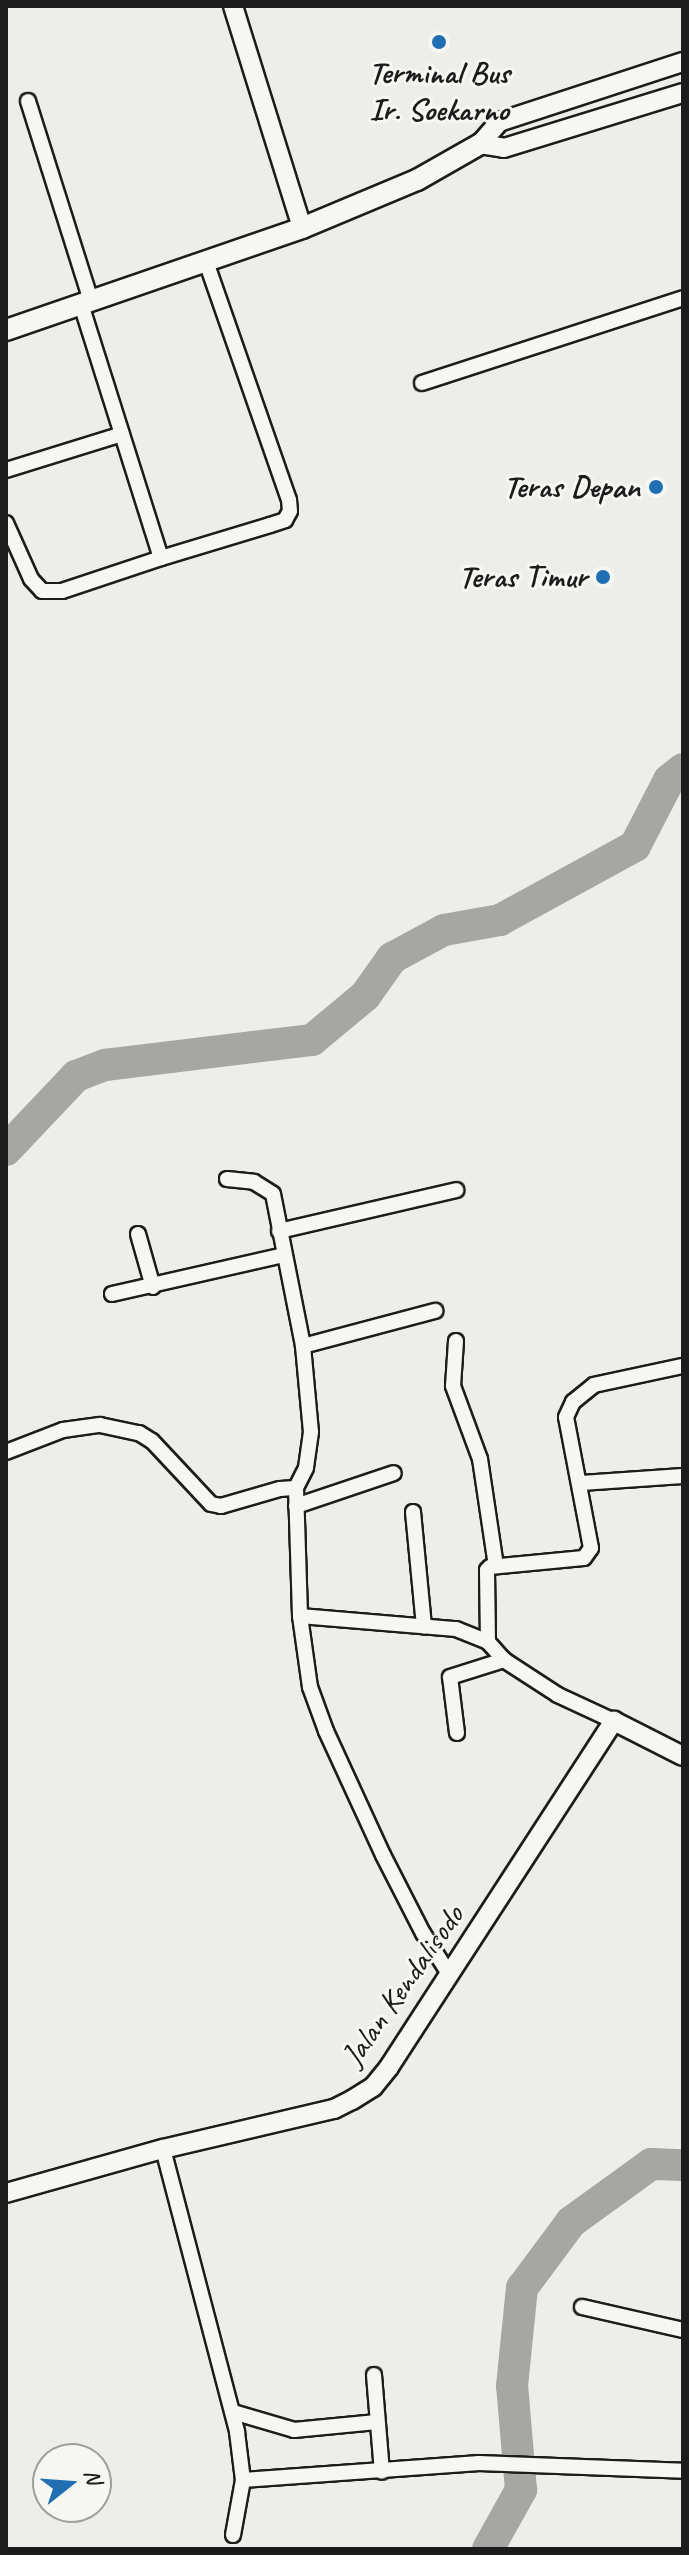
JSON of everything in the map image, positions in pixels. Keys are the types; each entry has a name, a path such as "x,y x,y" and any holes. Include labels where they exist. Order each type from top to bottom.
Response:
{"main road":[{"path":"6,330 302,228 417,180 480,144"}],"street":[{"path":"233,6 302,228"},
{"path":"480,144 499,122 683,62"},
{"path":"480,144 504,148 683,93"},
{"path":"28,101 122,434 161,558"},
{"path":"6,523 31,579 42,591 49,593 285,520 290,511 289,500 206,262"},
{"path":"422,383 683,298"},
{"path":"6,470 122,434"},
{"path":"227,1179 254,1182 273,1194 303,1346 311,1432 306,1468 296,1488 296,1506 300,1616 310,1687 326,1731 383,1855 423,1933 449,1974"},
{"path":"279,1231 456,1190"},
{"path":"138,1234 153,1287"},
{"path":"112,1294 283,1255"},
{"path":"303,1346 435,1311"},
{"path":"456,1341 451,1377 480,1459 496,1566"},
{"path":"488,1642 487,1570 496,1566 588,1555 591,1539 566,1417 573,1402 594,1385 683,1366"},
{"path":"6,1452 63,1430 100,1425 139,1433 152,1441 211,1504 221,1506 280,1489 296,1488"},
{"path":"296,1506 394,1473"},
{"path":"581,1483 683,1476"},
{"path":"413,1512 424,1626"},
{"path":"300,1616 456,1629 488,1642 504,1660 558,1695 683,1756"},
{"path":"457,1733 450,1677 504,1660"},
{"name":"Jalan Kendalisodo","path":"6,2193 163,2149 334,2109 373,2087 614,1721"},
{"path":"163,2149 233,2412 243,2480 233,2535"},
{"path":"582,2307 683,2330"},
{"path":"374,2375 382,2472"},
{"path":"233,2412 294,2430 377,2422"},
{"path":"243,2480 479,2463 543,2463 617,2470 683,2471"}],"waterway":[{"path":"6,1150 76,1076 105,1065 312,1040 365,996 392,958 444,930 500,920 635,846 669,780 683,769"},
{"path":"488,2549 521,2490 512,2386 522,2288 571,2222 651,2164 683,2165"}],"place":[{"name":"Terminal Bus Ir. Soekarno","path":"439,42"},
{"name":"Teras Depan","path":"656,487"},
{"name":"Teras Timur","path":"603,577"}]}
